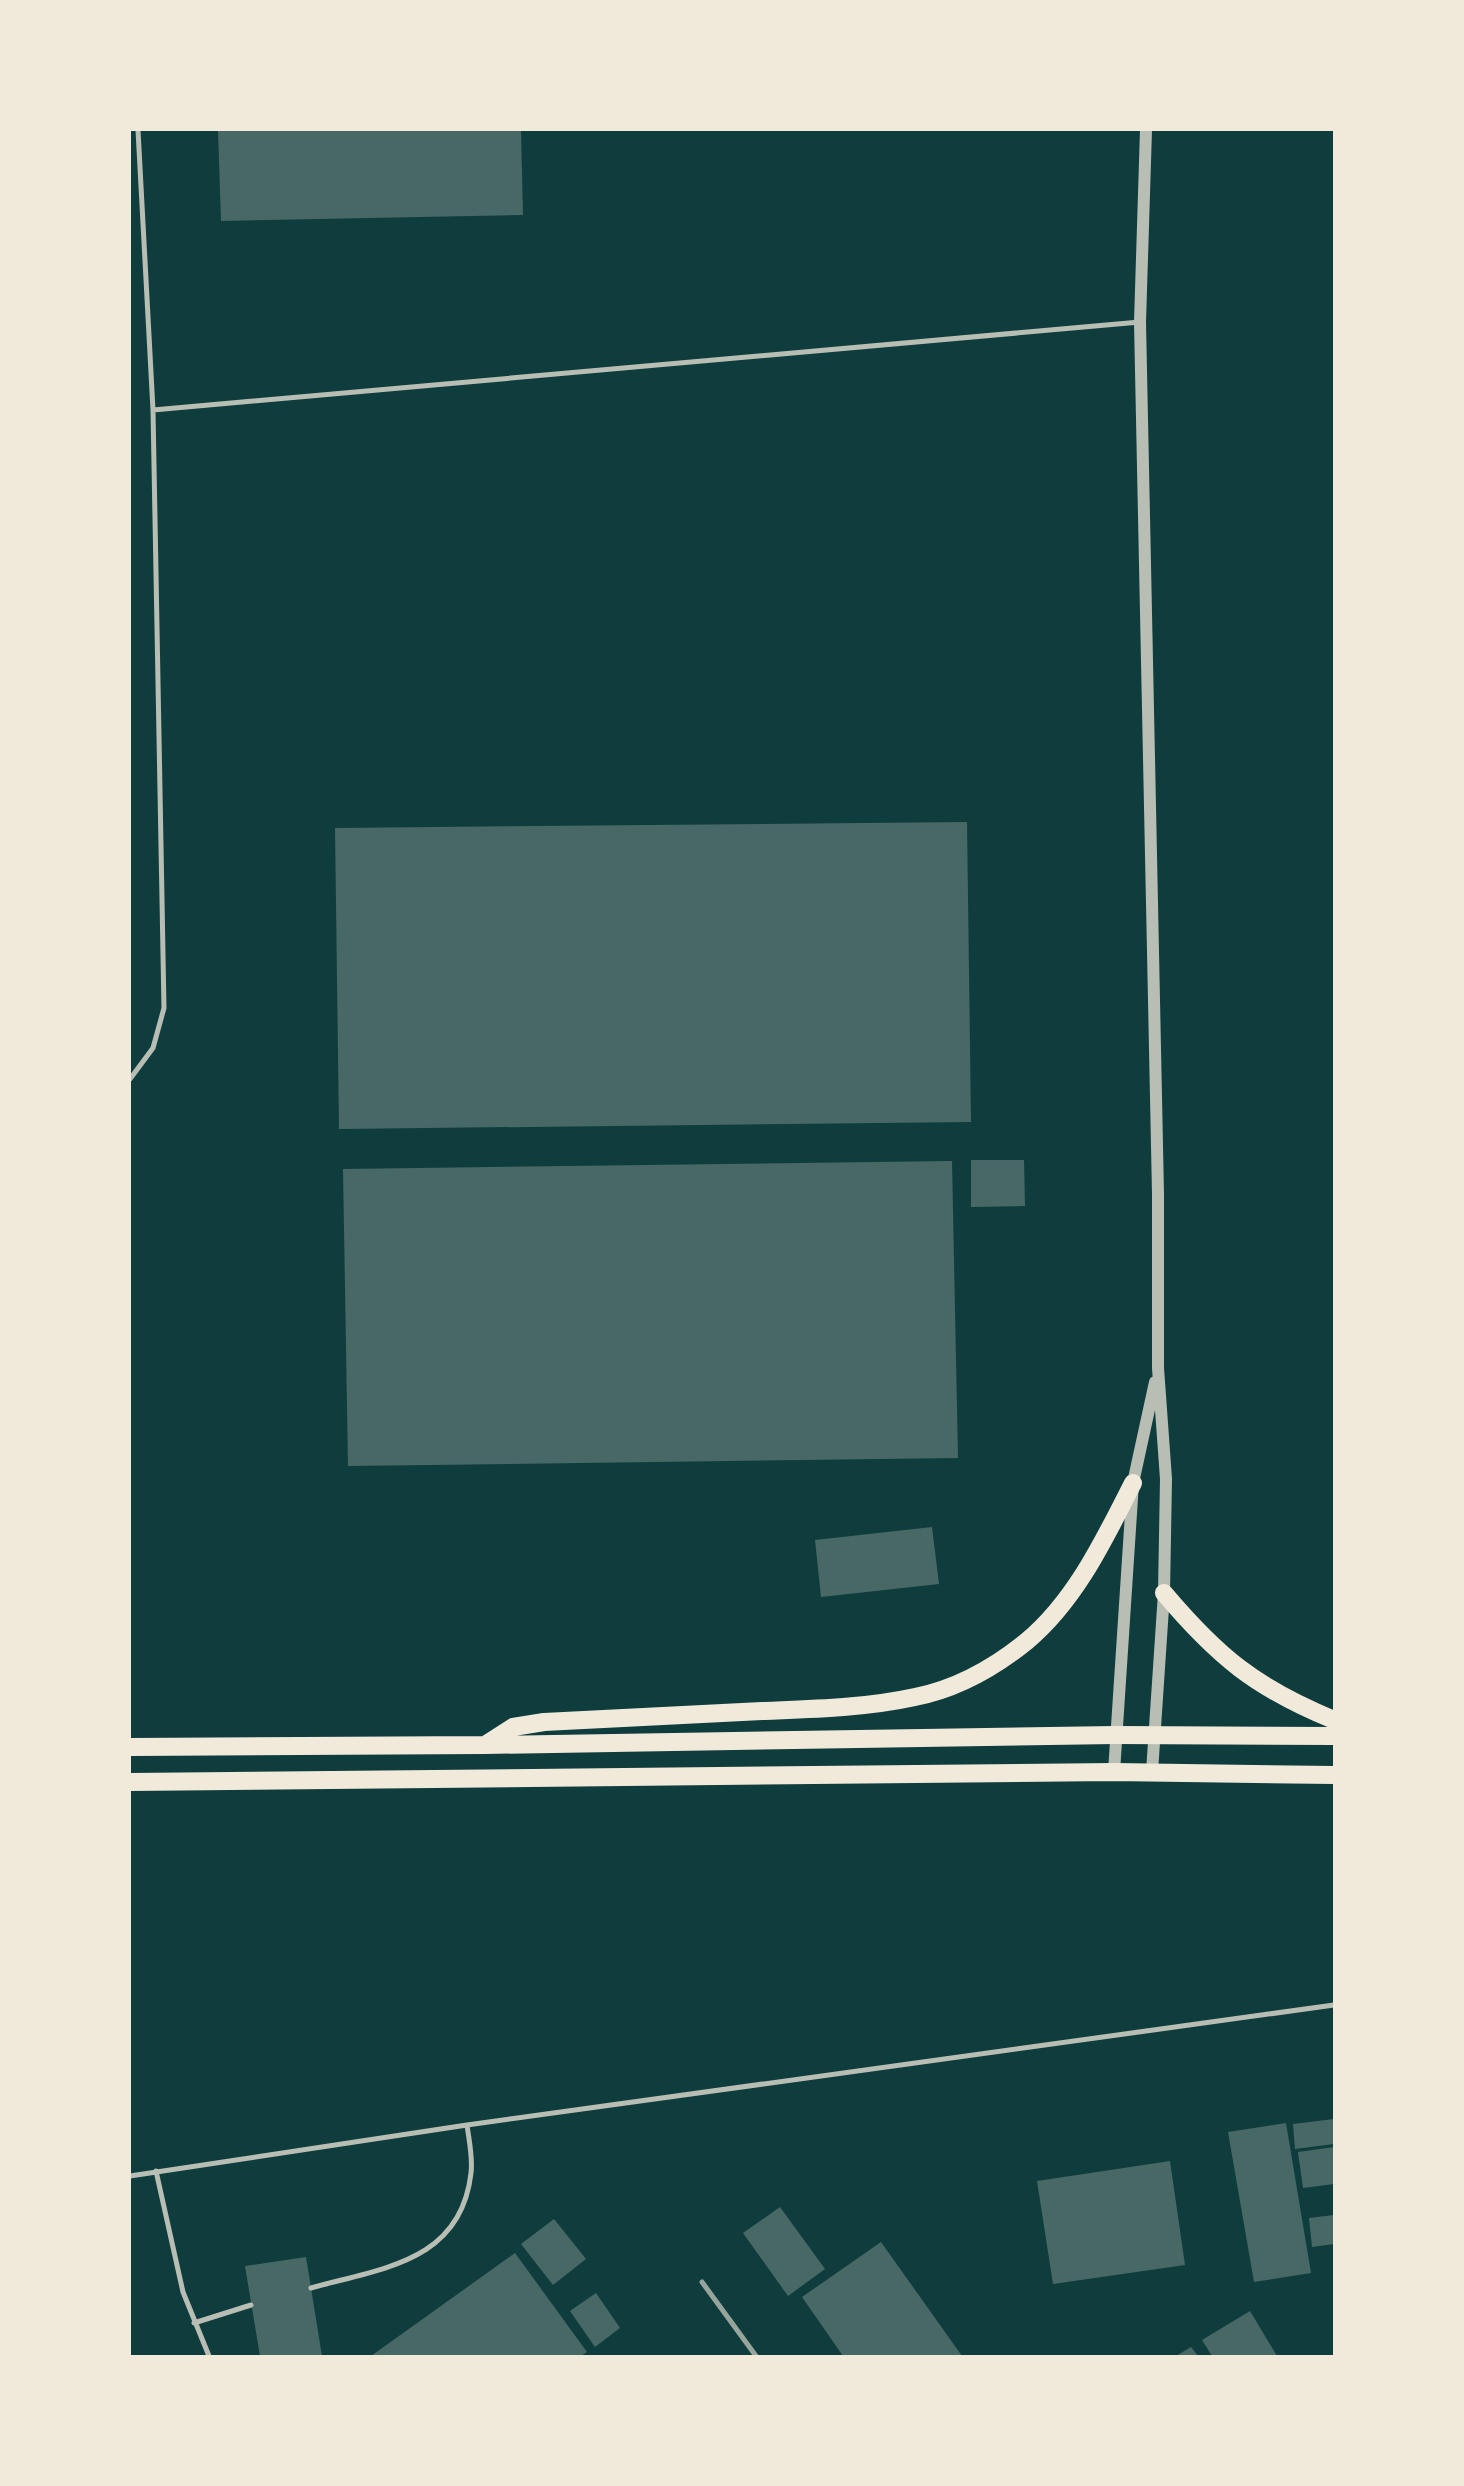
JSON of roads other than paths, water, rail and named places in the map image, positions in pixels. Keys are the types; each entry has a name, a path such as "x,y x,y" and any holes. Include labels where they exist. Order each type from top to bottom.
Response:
{"main road":[{"path":"485,1745 513,1727 544,1722 832,1707 915,1697 954,1685 987,1670 1028,1640 1068,1596 1103,1542 1133,1483"},
{"path":"1164,1593 1198,1633 1230,1663 1265,1688 1335,1720"},
{"path":"130,1747 485,1745 1115,1735 1335,1736"},
{"path":"130,1782 1114,1772 1335,1774"}],"street":[{"path":"1146,130 1140,322 1158,1194 1158,1368 1166,1479 1164,1593 1152,1772"},
{"path":"1114,1772 1133,1483 1158,1368"}],"lane":[{"path":"130,1079 153,1048 164,1008 153,410 138,130"},
{"path":"153,410 1140,322"},
{"path":"130,2176 467,2125 1335,2005"},
{"path":"311,2288 416,2258 443,2239 462,2207 471,2172 467,2125"},
{"path":"156,2171 183,2292 209,2357"},
{"path":"194,2323 251,2305"}],"railway":[{"path":"702,2282 756,2356"}]}
